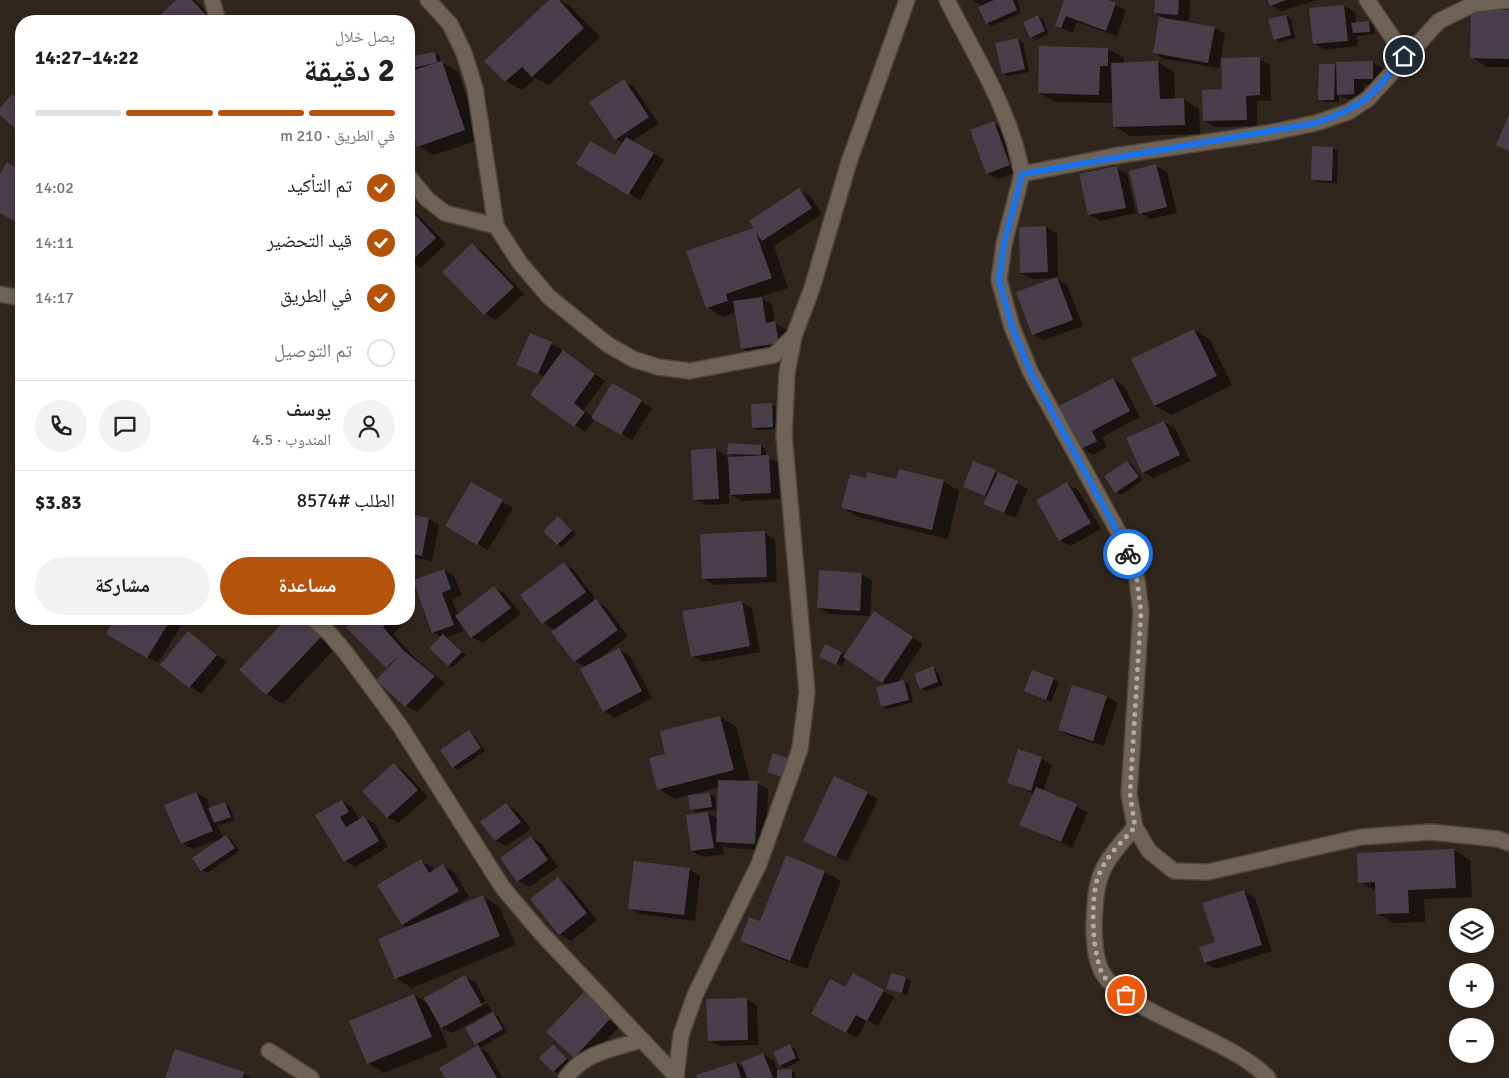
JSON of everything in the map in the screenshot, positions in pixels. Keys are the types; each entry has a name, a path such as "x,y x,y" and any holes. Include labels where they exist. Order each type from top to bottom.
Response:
{"street":[{"path":"212,0 216,15"},
{"path":"428,0 450,24 464,53 475,88 496,226 520,263 548,297 607,344 633,359 658,367 690,371 774,355 794,336"},
{"path":"676,1077 681,1035 695,995 759,864 800,748 807,692 784,435 787,373 794,336 812,288 849,162 907,0"},
{"path":"947,0 1006,116 1017,145 1022,174 1004,244 999,280 1012,327 1030,371 1124,544 1137,580 1141,612 1130,794 1135,827 1149,852 1174,870 1208,872 1361,837 1431,832 1498,839 1509,843"},
{"path":"1366,0 1404,56"},
{"path":"1022,174 1316,123 1348,112 1368,100 1404,56 1439,21 1474,4 1509,0"},
{"path":"415,184 427,199 445,213 496,226"},
{"path":"0,294 15,297"},
{"path":"320,625 346,652 400,726 503,888 541,933 676,1077"},
{"path":"1135,827 1107,859 1097,880 1094,939 1100,969 1113,987 1122,993 1138,1003 1230,1049 1260,1069 1268,1078"},
{"path":"566,1078 587,1057 641,1040"},
{"path":"269,1051 311,1078"}],"building":[{"path":"176,0 192,0 206,15 160,15"},
{"path":"549,0 559,0 584,28 532,77 522,67 505,82 484,61"},
{"path":"994,0 1013,0 1017,10 986,24 978,7"},
{"path":"1064,0 1109,0 1116,3 1106,31 1066,16 1061,28 1055,26"},
{"path":"1155,0 1179,0 1178,15 1154,13"},
{"path":"1268,0 1286,0 1270,6"},
{"path":"1344,5 1348,41 1313,44 1309,8"},
{"path":"1471,9 1509,10 1509,59 1470,58"},
{"path":"1038,15 1045,31 1030,38 1023,22"},
{"path":"1286,15 1291,35 1274,40 1268,19"},
{"path":"1159,17 1215,27 1208,63 1153,53"},
{"path":"1369,21 1370,32 1353,33 1351,23"},
{"path":"1018,38 1025,69 1002,74 995,43"},
{"path":"1039,46 1108,48 1108,66 1100,66 1099,95 1038,93"},
{"path":"435,52 437,62 442,61 465,130 417,147 415,141 415,70 434,63 415,68 415,56"},
{"path":"1260,57 1260,95 1246,96 1247,120 1203,121 1202,90 1222,89 1221,58"},
{"path":"1158,61 1160,99 1184,98 1185,125 1113,127 1111,63"},
{"path":"1373,61 1373,79 1354,79 1354,94 1337,95 1336,62"},
{"path":"1319,64 1335,64 1334,100 1318,100"},
{"path":"624,79 649,117 615,140 589,102"},
{"path":"12,94 15,97 15,129 0,115 0,108"},
{"path":"1509,115 1509,151 1496,145"},
{"path":"994,121 1010,165 986,174 970,130"},
{"path":"626,137 654,153 628,195 576,164 590,141 615,155"},
{"path":"1312,146 1333,147 1332,181 1311,180"},
{"path":"7,162 15,167 15,222 0,213 0,174"},
{"path":"1156,164 1167,207 1139,214 1129,171"},
{"path":"1117,166 1126,208 1088,215 1079,174"},
{"path":"799,188 812,208 762,241 756,233 772,278 726,294 728,301 706,308 686,251 754,228 749,221"},
{"path":"415,215 436,238 415,257"},
{"path":"1046,226 1048,272 1020,273 1019,227"},
{"path":"472,243 514,287 484,315 442,272"},
{"path":"1057,277 1073,320 1032,335 1016,292"},
{"path":"762,297 766,323 775,321 779,343 741,349 733,301"},
{"path":"1194,329 1217,376 1154,406 1131,359"},
{"path":"530,333 552,342 538,374 516,365"},
{"path":"563,350 595,374 574,403 585,412 574,427 530,395"},
{"path":"1113,378 1130,411 1092,431 1097,441 1081,449 1059,406"},
{"path":"612,383 642,400 621,435 591,418"},
{"path":"772,403 773,427 752,428 751,404"},
{"path":"1164,421 1180,455 1142,473 1126,438"},
{"path":"728,443 761,445 761,455 727,454"},
{"path":"716,448 719,499 693,500 691,450"},
{"path":"769,455 771,493 730,495 728,457"},
{"path":"973,461 996,470 985,496 963,487"},
{"path":"1127,461 1139,477 1115,493 1104,476"},
{"path":"899,469 944,480 932,530 841,508 850,474 866,478 867,472 896,479"},
{"path":"998,472 1018,481 1004,513 983,504"},
{"path":"471,482 503,500 477,545 445,526"},
{"path":"1067,482 1091,523 1059,541 1036,500"},
{"path":"415,515 429,518 422,556 415,554"},
{"path":"558,516 572,531 557,545 543,531"},
{"path":"765,531 767,577 702,579 700,534"},
{"path":"564,562 586,592 542,624 520,595"},
{"path":"444,569 451,589 442,593 454,625 432,633 415,586 415,579"},
{"path":"819,570 862,573 860,611 817,608"},
{"path":"494,586 511,608 471,638 455,616"},
{"path":"596,599 618,630 574,662 551,632"},
{"path":"742,601 750,646 691,657 682,611"},
{"path":"874,611 913,637 882,683 843,657"},
{"path":"111,625 167,625 147,658 106,634"},
{"path":"280,625 310,625 322,636 266,695 239,670"},
{"path":"348,625 385,625 383,627 404,651 435,676 405,707 376,680 401,654 386,668 346,627"},
{"path":"188,631 217,655 189,688 160,665"},
{"path":"443,634 462,652 448,666 429,648"},
{"path":"825,644 842,652 836,665 819,657"},
{"path":"619,648 642,691 603,712 580,669"},
{"path":"933,666 938,682 920,689 914,674"},
{"path":"1032,670 1054,678 1046,700 1024,691"},
{"path":"904,680 909,700 881,707 876,687"},
{"path":"1072,685 1107,696 1093,741 1058,730"},
{"path":"720,716 734,770 657,790 649,758 665,754 660,731"},
{"path":"469,730 481,748 452,768 440,750"},
{"path":"1018,749 1042,757 1031,791 1007,783"},
{"path":"773,753 788,758 781,777 767,772"},
{"path":"394,763 418,790 387,818 362,791"},
{"path":"834,776 868,792 836,857 803,841"},
{"path":"718,780 758,781 755,844 716,842"},
{"path":"1036,787 1077,804 1061,842 1019,825"},
{"path":"196,792 213,831 181,844 164,805"},
{"path":"710,793 712,807 690,810 688,795"},
{"path":"342,800 349,812 340,817 346,827 364,816 379,841 344,862 315,815"},
{"path":"225,802 231,817 214,823 208,808"},
{"path":"506,803 521,822 495,841 480,822"},
{"path":"708,812 714,848 691,851 686,815"},
{"path":"226,835 235,848 201,871 192,858"},
{"path":"531,836 548,860 517,882 500,858"},
{"path":"1454,849 1456,888 1408,890 1409,913 1376,914 1375,882 1358,883 1357,853"},
{"path":"786,855 825,871 790,961 740,941 749,917 760,921"},
{"path":"421,859 429,873 443,864 459,891 402,925 377,885"},
{"path":"634,861 690,868 684,915 628,909"},
{"path":"558,877 587,913 559,935 530,899"},
{"path":"1244,890 1262,945 1204,963 1199,947 1215,942 1202,903"},
{"path":"483,895 500,936 395,979 378,939"},
{"path":"853,973 884,990 867,1021 856,1015 846,1033 811,1014 830,979 845,987"},
{"path":"891,973 906,977 902,993 886,989"},
{"path":"465,975 482,1005 441,1028 424,998"},
{"path":"584,992 612,1017 574,1058 546,1032"},
{"path":"414,994 432,1037 367,1064 349,1021"},
{"path":"747,998 748,1040 708,1041 706,999"},
{"path":"493,1012 503,1029 475,1045 465,1028"},
{"path":"553,1044 567,1059 553,1072 539,1058"},
{"path":"790,1044 796,1058 779,1066 773,1052"},
{"path":"478,1045 497,1078 445,1078 439,1068"},
{"path":"175,1049 244,1072 243,1078 165,1078"},
{"path":"763,1053 773,1078 747,1078 741,1062"},
{"path":"736,1062 741,1078 697,1078 696,1075"},
{"path":"792,1069 792,1078 777,1078 777,1070"}],"way so far":[{"path":"1126,995 1113,987 1100,969 1094,939 1097,880 1107,859 1135,827 1130,794 1141,612 1137,580 1128,554"}],"route":[{"path":"1128,554 1030,371 1012,327 999,280 1004,244 1022,174 1114,156 1268,133 1316,123 1348,112 1368,100 1404,56"}]}
